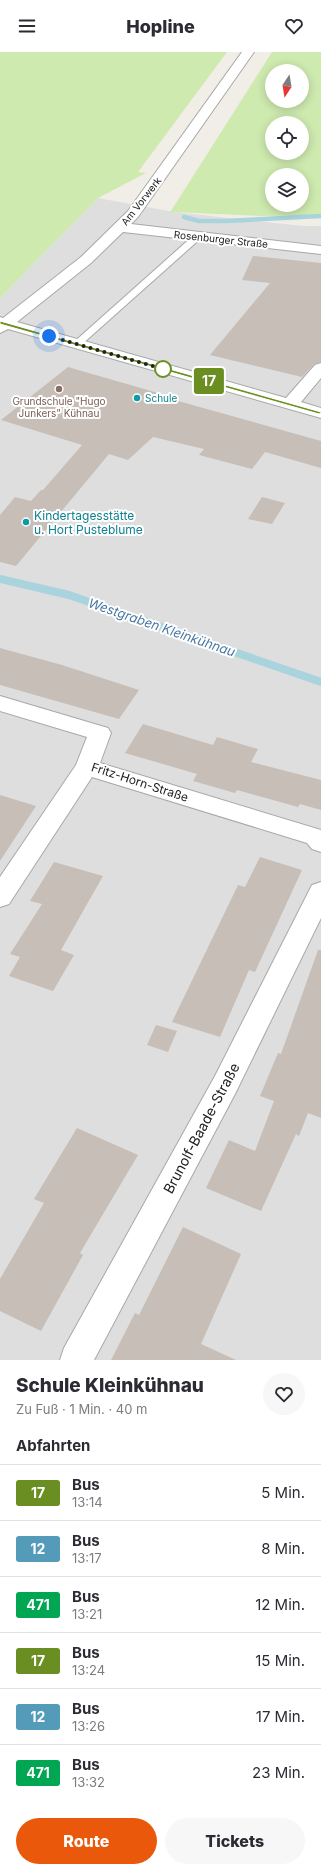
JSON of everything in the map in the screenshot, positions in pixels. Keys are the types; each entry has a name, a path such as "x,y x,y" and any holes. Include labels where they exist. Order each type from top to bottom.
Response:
{"street":[{"name":"Am Vorwerk","path":"2,325 86,260 121,227 143,201 248,52"},
{"name":"Rosenburger Straße","path":"121,227 197,237 321,250"},
{"path":"2,325 77,344 321,413"},
{"path":"290,404 321,368"},
{"name":"Fritz-Horn-Straße","path":"0,703 100,733 86,767 316,837 321,843"},
{"path":"0,897 86,767"},
{"name":"Brunolf-Baade-Straße","path":"76,1360 225,1085 321,892"}],"lane":[{"path":"77,344 197,237"}],"shaded area":[{"path":"98,198 174,212 303,226 321,226 321,1360 0,1360 0,298"}],"green space":[{"path":"0,52 227,52 138,172 146,173 98,198 0,298"},
{"path":"272,52 321,52 321,215 261,216 174,212 169,214"}],"building":[{"path":"253,256 321,263 321,362 314,364 302,377 210,355 270,283 242,280"},
{"path":"68,367 172,397 171,399 321,441 321,468 265,452 252,469 199,455 204,449 153,437 128,460 109,454 16,566 0,562 0,515 15,497 31,501 41,490 43,490 82,445 1,420"},
{"path":"262,497 285,503 272,524 248,519"},
{"path":"0,648 62,665 139,690 119,719 0,685"},
{"path":"143,724 213,745 217,737 258,749 251,762 321,780 321,810 300,804 298,807 237,790 235,793 193,781 197,774 125,753"},
{"path":"0,795 36,806 0,861"},
{"path":"260,857 302,870 255,972 249,970 220,1037 172,1022 238,885 245,887"},
{"path":"54,862 103,876 61,950 74,955 53,991 9,976 20,957 10,954 42,904 30,901"},
{"path":"318,950 321,950 321,1118 308,1113 299,1136 296,1134 261,1211 206,1188 229,1140 255,1151 274,1101 260,1096 278,1053 281,1054"},
{"path":"156,1025 177,1031 168,1052 147,1045"},
{"path":"77,1128 138,1155 80,1253 83,1255 41,1331 0,1311 0,1279 44,1203 34,1199"},
{"path":"183,1227 241,1254 201,1344 236,1360 111,1360 135,1313 139,1315"}],"waterway":[{"path":"184,217 199,221 226,221 321,216"},
{"name":"Westgraben Kleinkühnau","path":"0,579 69,595 321,682"}],"bus line":[{"name":"17","path":"0,322 321,413"}],"place":[{"name":"Grundschule \"Hugo Junkers\" Kühnau","path":"59,389"},
{"name":"Schule","path":"137,398"},
{"name":"Kindertagesstätte u. Hort Pusteblume","path":"26,522"}],"route":[{"path":"49,336 163,369"}]}
